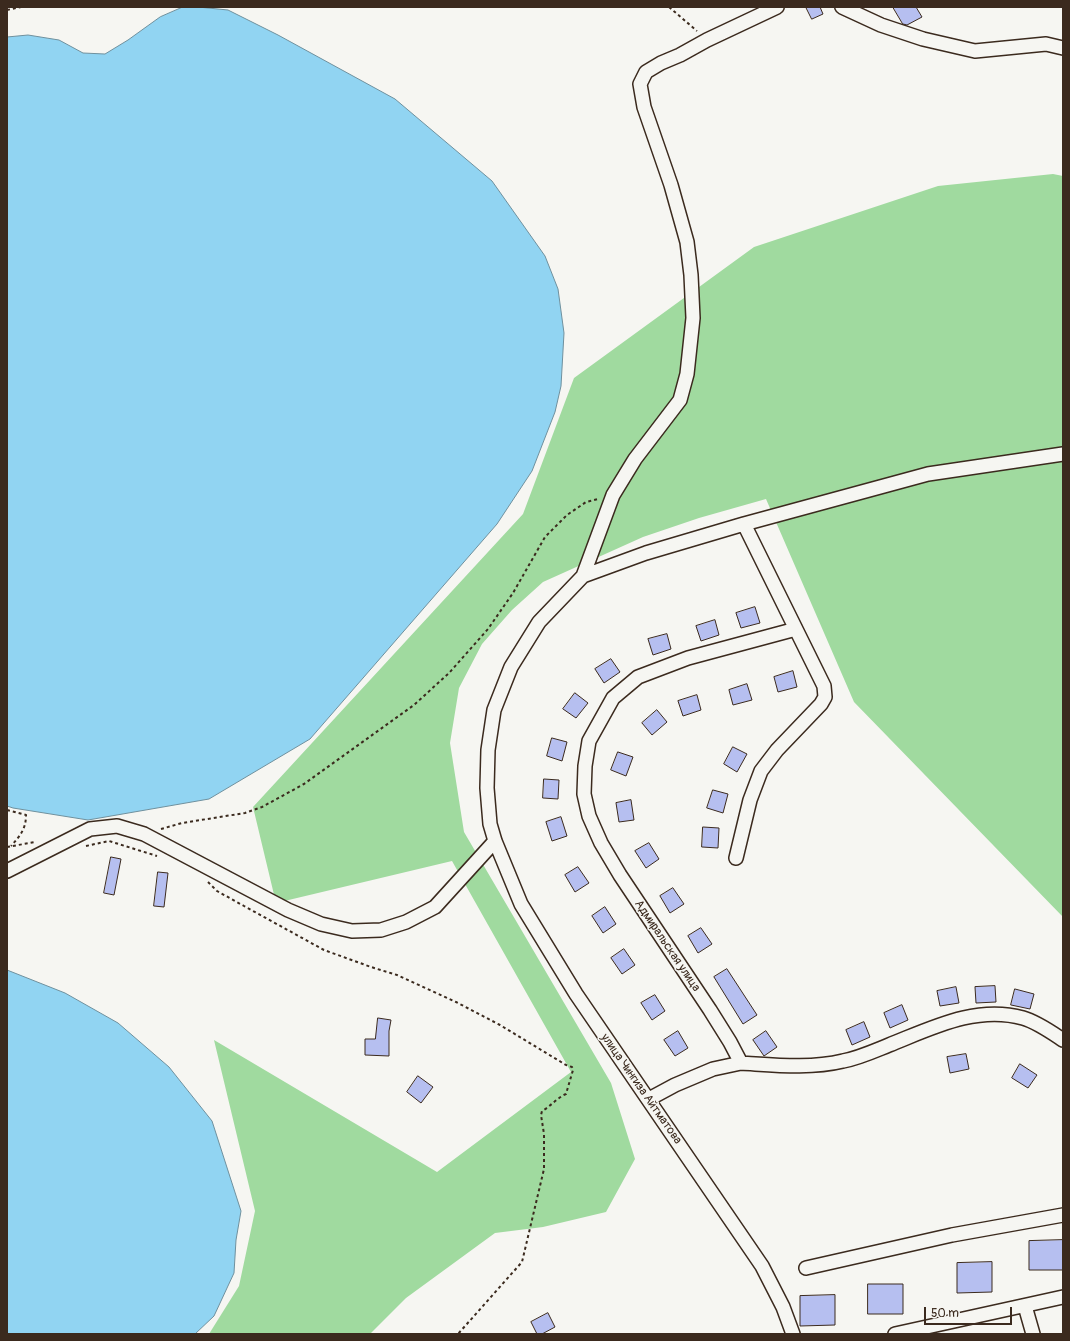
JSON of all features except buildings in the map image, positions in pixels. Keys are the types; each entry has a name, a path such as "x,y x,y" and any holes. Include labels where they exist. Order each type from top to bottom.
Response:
{"street":[{"path":"583,576 612,495 635,459 680,400 687,374 693,318 691,275 687,242 671,185 644,107 640,84 646,72 661,63 777,7"},
{"path":"842,7 888,28 923,39 975,51 1046,44 1063,48"},
{"path":"583,576 646,553 744,524 928,474 1063,454"},
{"path":"736,858 750,800 761,771 777,750 821,704 825,697 824,686 744,524"},
{"name":"улица Чингиза Айтматова","path":"583,576 540,622 511,667 494,710 488,750 486,788 490,824 495,841 522,904 576,994 762,1266 783,1307 793,1334"},
{"name":"Адмиральская улица","path":"741,1063 710,1010 620,875 601,842 589,816 584,794 585,766 589,741 613,698 638,677 688,658 796,629"},
{"path":"7,872 90,828 117,826 144,834 288,910 321,924 352,931 381,930 406,922 435,907 495,841"},
{"path":"649,1099 676,1085 707,1072 741,1063 820,1066 844,1061 872,1052 936,1026 977,1015 998,1014 1024,1018 1049,1030 1063,1040"},
{"path":"806,1268 952,1235 1063,1215"},
{"path":"895,1334 1063,1297"},
{"path":"1025,1306 1033,1334"}],"path":[{"path":"7,10 21,7"},
{"path":"669,7 707,40"},
{"path":"144,834 182,824 245,813 262,807 304,784 414,705 449,673 488,629 513,593 545,537 557,524 586,502 612,495"},
{"path":"7,810 26,816 26,824 23,830 9,847"},
{"path":"102,840 162,858"},
{"path":"79,847 116,840"},
{"path":"9,847 38,842"},
{"path":"207,882 217,891 324,950 398,975 442,995 500,1025 566,1065 572,1067 573,1070 566,1094 560,1097 550,1107 542,1111 544,1134 544,1169 522,1262 458,1334"}],"green space":[{"path":"1053,174 1063,176 1063,917 854,702 766,499 699,518 643,537 543,582 512,610 482,644 459,688 450,743 464,832 611,1083 635,1159 606,1212 543,1227 495,1233 406,1298 370,1334 209,1334 239,1286 255,1211 214,1040 437,1172 571,1072 452,861 276,903 253,807 523,514 574,378 754,247 938,186"}],"water":[{"path":"183,7 228,10 278,35 395,99 492,181 545,256 558,289 564,333 561,386 555,412 532,471 497,524 310,739 209,799 88,820 13,808 7,806 7,37 28,35 59,40 83,53 105,54 128,40 160,17"},
{"path":"7,970 65,993 118,1023 169,1067 212,1121 241,1211 236,1240 234,1273 214,1316 195,1334 7,1334"}]}
